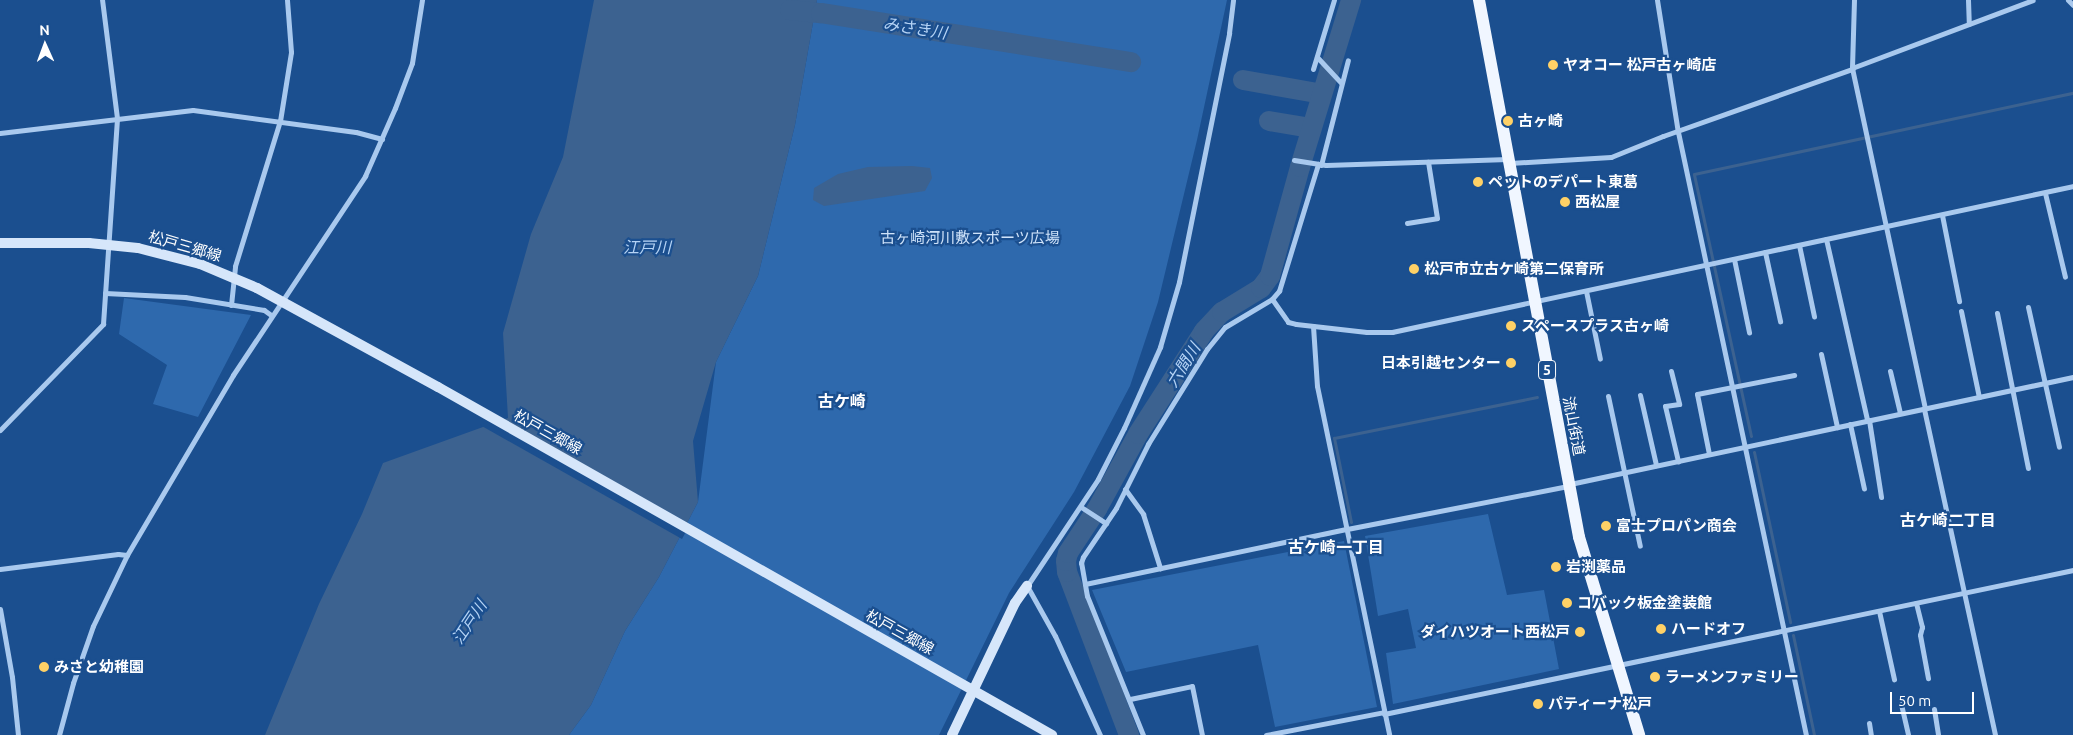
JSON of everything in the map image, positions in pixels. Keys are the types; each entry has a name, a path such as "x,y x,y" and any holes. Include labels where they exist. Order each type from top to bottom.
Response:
{"main road":[{"name":"流山街道","path":"1479,0 1568,485 1586,564 1639,735"},
{"name":"松戸三郷線","path":"0,243 89,243 138,248 200,264 257,288 455,397 1052,735"},
{"path":"952,735 1015,603 1027,586"}],"street":[{"path":"0,430 103,324 117,118 102,0"},
{"path":"231,304 236,266 280,121 291,52 288,0"},
{"path":"59,735 73,683 93,626 127,555 180,462 271,315 358,190 382,139 412,63 422,0"},
{"path":"1100,735 1055,636 1027,586 1081,507 1124,428 1167,326 1179,282 1229,32 1233,0"},
{"path":"1313,69 1334,0"},
{"path":"1657,0 1678,132 1806,735"},
{"path":"1854,0 1852,69 1995,735"},
{"path":"1968,0 1969,24"},
{"path":"1294,160 1319,164 1509,161 1612,157 2033,0"},
{"path":"2068,0 2073,5"},
{"path":"1317,56 1342,83"},
{"path":"1143,735 1091,604 1081,562 1106,523 1148,444 1218,334 1225,327 1272,299 1279,292 1319,164 1348,60"},
{"path":"0,133 193,110 356,132 382,139"},
{"path":"1407,223 1437,218 1428,162"},
{"path":"1272,299 1288,322 1367,332 1392,332 2073,186"},
{"path":"2045,193 2065,277"},
{"path":"1942,215 1959,302"},
{"path":"1826,239 1868,420 1882,497"},
{"path":"1799,245 1814,316"},
{"path":"1765,252 1780,321"},
{"path":"1734,259 1749,332"},
{"path":"1586,291 1600,359"},
{"path":"105,293 185,297 264,310 271,315"},
{"path":"2028,307 2059,447"},
{"path":"1961,311 1979,397"},
{"path":"1997,313 2028,468"},
{"path":"1313,326 1317,386 1389,735"},
{"path":"1821,354 1837,427"},
{"path":"1671,371 1679,404 1665,406 1678,461"},
{"path":"1890,371 1900,413"},
{"path":"1709,454 1697,394 1794,375"},
{"path":"1085,584 1568,485 2073,377"},
{"path":"1640,395 1656,465"},
{"path":"1608,396 1640,546"},
{"path":"1850,424 1864,489"},
{"path":"1125,489 1143,514 1160,568"},
{"path":"1081,507 1106,523"},
{"path":"0,569 86,558 127,555"},
{"path":"1266,735 1784,632 2073,570"},
{"path":"1916,603 1922,627 1920,635 1928,678"},
{"path":"0,609 12,677 18,735"},
{"path":"1879,611 1894,679"},
{"path":"0,654 7,654"},
{"path":"1130,699 1192,686 1202,735"},
{"path":"1902,704 1908,735"},
{"path":"1934,709 1938,735"},
{"path":"1869,724 1871,735"}],"green space":[{"name":"古ヶ崎河川敷スポーツ広場","path":"817,0 1227,0 1197,140 1158,302 1130,386 1074,492 1009,593 939,735 569,735 591,705 625,631 659,577 698,502 716,362 758,276 795,125"},
{"path":"124,298 251,315 198,417 153,404 167,365 119,334"},
{"path":"1488,514 1507,595 1544,590 1559,669 1393,704 1386,653 1416,648 1408,609 1378,616 1365,536"},
{"path":"1344,541 1377,707 1275,727 1258,645 1126,672 1092,590"}],"water":[{"name":"江戸川","path":"594,0 817,0 795,125 758,276 716,362 693,441 698,502 659,577 625,631 591,705 569,735 265,735 319,604 362,514 383,463 508,418 503,333 531,234 563,157"},
{"path":"912,166 930,168 932,178 925,191 824,206 813,200 814,188 838,174 868,167"}],"pier":[{"path":"501,418 690,524 682,539 480,425"}],"waterway":[{"name":"六間川","path":"1129,735 1067,572 1066,561 1068,553 1097,509 1138,434 1204,331 1222,312 1261,288 1270,276 1300,167 1351,0"},
{"name":"みさき川","path":"790,10 821,13 1131,62"},
{"name":"みさき川","path":"1243,80 1322,94"},
{"path":"1751,436 1694,174 2073,93"},
{"path":"1269,121 1311,128"},
{"path":"1351,522 1334,438 1537,397"},
{"path":"1754,452 1790,622"},
{"path":"1793,635 1814,735"}],"place":[{"name":"ヤオコー 松戸古ヶ崎店","path":"1553,65"},
{"name":"古ヶ崎","path":"1508,121"},
{"name":"ペットのデパート東葛","path":"1478,182"},
{"name":"西松屋","path":"1565,202"},
{"name":"松戸市立古ケ崎第二保育所","path":"1414,269"},
{"name":"スペースプラス古ヶ崎","path":"1511,326"},
{"name":"日本引越センター","path":"1511,363"},
{"name":"富士プロパン商会","path":"1606,526"},
{"name":"岩渕薬品","path":"1556,567"},
{"name":"コバック板金塗装館","path":"1567,603"},
{"name":"ハードオフ","path":"1661,629"},
{"name":"ダイハツオート西松戸","path":"1580,632"},
{"name":"みさと幼稚園","path":"44,667"},
{"name":"ラーメンファミリー","path":"1655,677"},
{"name":"パティーナ松戸","path":"1538,704"}],"district":[{"name":"古ケ崎","path":"842,401"},
{"name":"古ケ崎二丁目","path":"1948,520"},
{"name":"古ケ崎一丁目","path":"1336,547"}]}
